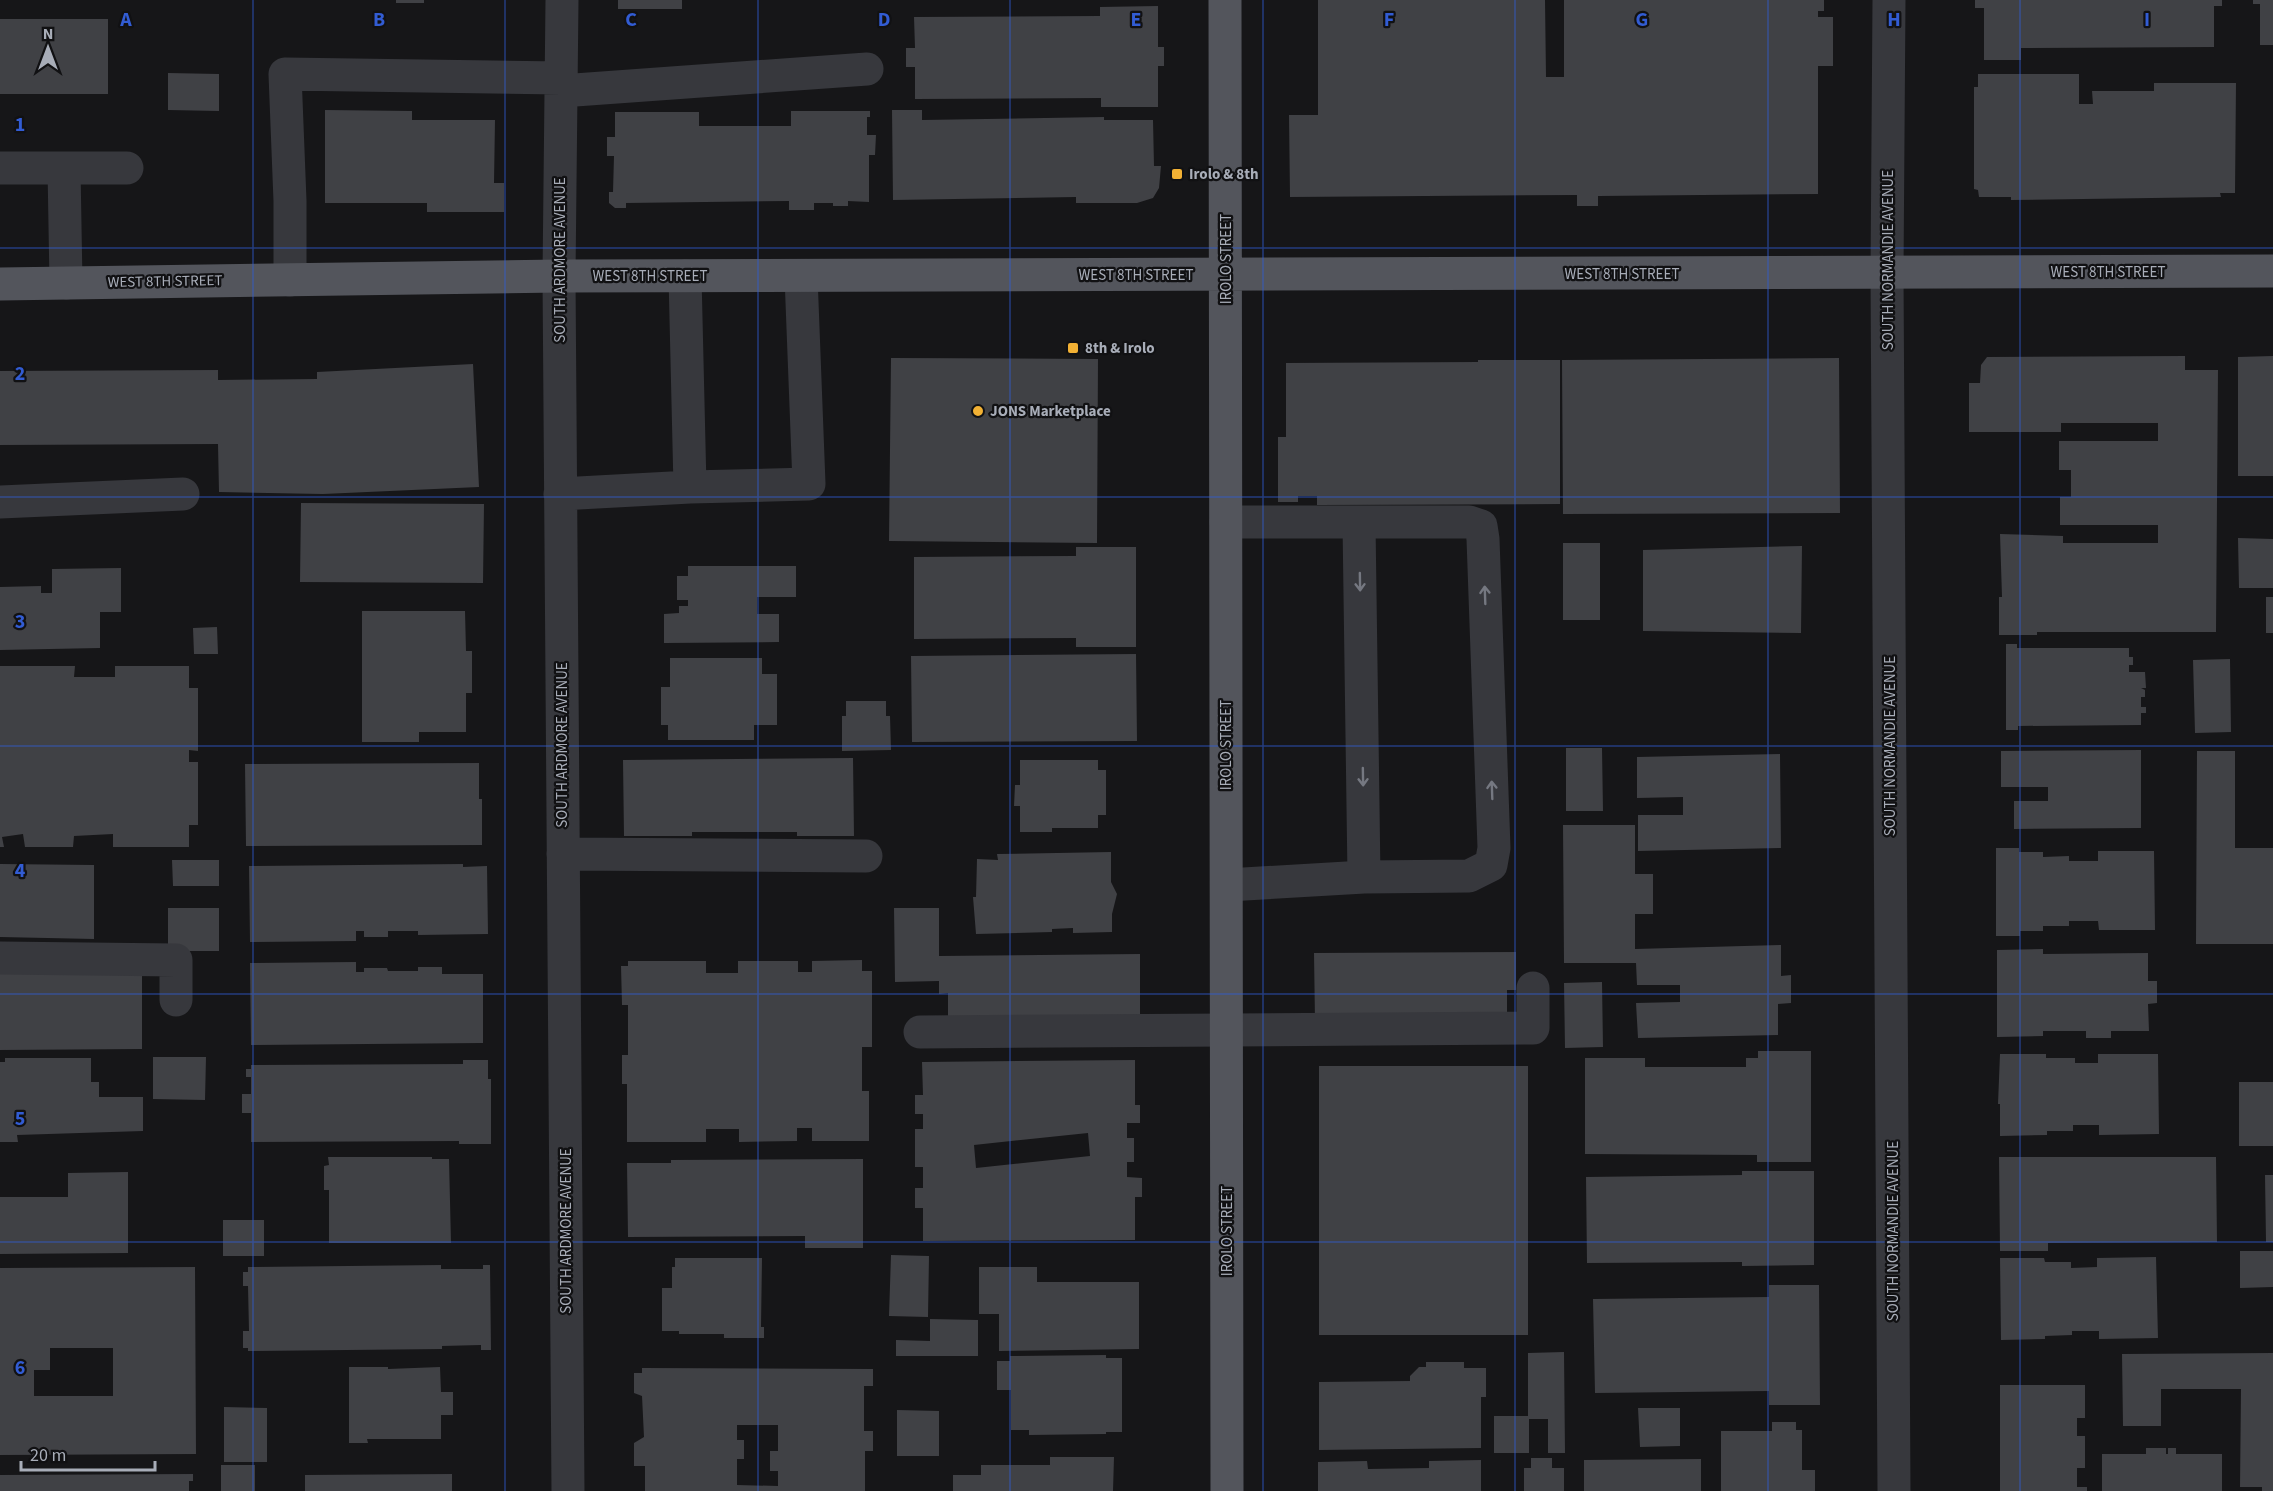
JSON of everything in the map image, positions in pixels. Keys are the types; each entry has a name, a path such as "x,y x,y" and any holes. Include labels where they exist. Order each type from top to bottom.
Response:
{"main road":[{"name":"IROLO STREET","path":"1225,0 1227,1491"},
{"name":"WEST 8TH STREET","path":"0,284 559,276 2273,271"}],"street":[{"name":"SOUTH ARDMORE AVENUE","path":"562,0 559,276 568,1491"},
{"name":"SOUTH NORMANDIE AVENUE","path":"1889,0 1887,273 1894,1491"},
{"path":"290,280 290,201 285,74 561,85 867,69"},
{"path":"0,168 127,168"},
{"path":"64,168 66,283"},
{"path":"685,276 690,487"},
{"path":"560,494 809,484 801,276"},
{"path":"0,502 183,494"},
{"path":"1226,522 1469,522 1481,526 1494,848 1491,866 1469,876 1364,877 1227,885"},
{"path":"1359,523 1364,877"},
{"path":"563,854 866,856"},
{"path":"0,958 176,960 176,1000"},
{"path":"920,1032 1533,1028 1533,988"}],"building":[{"path":"396,0 424,0 424,3 396,3"},
{"path":"618,0 682,0 682,9 618,9"},
{"path":"1318,0 1545,0 1546,77 1564,77 1564,0 1824,0 1824,11 1818,11 1818,17 1833,17 1833,66 1818,66 1818,194 1598,196 1598,206 1577,206 1577,195 1290,197 1289,115 1318,115"},
{"path":"1975,0 2222,0 2222,6 2214,6 2214,47 2021,48 2021,60 1984,60 1984,8 1975,8"},
{"path":"2253,0 2273,0 2273,45 2260,45 2260,4 2253,4"},
{"path":"1158,6 1158,47 1164,47 1164,66 1158,66 1158,107 1101,107 1101,98 915,99 915,67 906,67 906,48 915,48 914,17 1100,16 1100,7"},
{"path":"0,19 108,19 108,94 0,94"},
{"path":"168,73 219,74 219,111 168,110"},
{"path":"1978,74 2079,74 2079,104 2093,104 2092,91 2154,91 2154,83 2236,83 2235,193 2220,193 2221,197 2011,200 2011,197 1979,197 1978,190 1974,189 1974,87 1978,87"},
{"path":"325,110 412,111 412,120 495,120 494,183 504,183 504,212 427,212 427,203 325,203"},
{"path":"892,110 922,110 922,120 1104,117 1104,120 1153,120 1154,166 1161,166 1159,188 1153,198 1137,203 1076,203 1076,197 893,200"},
{"path":"791,111 870,111 870,117 867,117 867,135 876,135 875,155 869,155 869,202 848,201 848,206 814,203 814,210 789,210 789,201 626,203 626,208 615,208 609,203 609,192 613,192 614,156 607,156 607,137 615,137 615,112 699,112 699,126 791,126"},
{"path":"2185,356 2185,370 2218,370 2216,632 2037,632 2037,635 1999,635 1999,597 2002,597 2000,534 2063,536 2063,543 2158,543 2158,525 2060,525 2060,497 2071,497 2071,470 2059,470 2059,441 2158,441 2158,423 2061,423 2061,432 1969,432 1969,383 1980,383 1981,365 1987,357"},
{"path":"2273,356 2273,476 2238,476 2238,357"},
{"path":"891,358 1098,359 1097,543 889,541"},
{"path":"1839,358 1840,513 1563,514 1562,360"},
{"path":"1478,360 1560,360 1560,504 1317,505 1317,496 1298,496 1298,502 1278,502 1278,437 1286,437 1286,363 1478,362"},
{"path":"473,364 479,487 323,494 219,492 218,444 0,445 0,371 218,370 218,380 317,379 317,372"},
{"path":"301,503 484,504 483,583 300,582"},
{"path":"2238,538 2273,539 2273,588 2239,588"},
{"path":"1563,543 1600,543 1600,620 1563,620"},
{"path":"1802,546 1801,633 1643,631 1643,550"},
{"path":"1076,547 1136,547 1136,647 1076,647 1076,638 914,639 914,557 1076,556"},
{"path":"688,566 796,566 796,597 757,597 757,614 779,614 779,642 664,643 664,614 679,613 679,606 688,606 688,600 677,600 677,576 688,576"},
{"path":"121,568 121,612 100,612 100,648 0,650 0,587 41,586 41,593 52,593 52,569"},
{"path":"2266,597 2273,597 2273,633 2266,633"},
{"path":"362,611 465,611 466,651 472,651 472,693 466,693 466,732 419,732 419,742 362,742"},
{"path":"217,627 218,654 194,654 193,628"},
{"path":"2006,644 2017,644 2017,648 2129,648 2129,657 2133,657 2133,665 2129,665 2129,672 2145,672 2146,688 2141,688 2145,690 2145,697 2141,697 2141,707 2146,707 2146,713 2141,713 2141,725 2018,726 2018,730 2006,730"},
{"path":"1136,654 1137,741 912,742 911,656"},
{"path":"670,658 762,658 762,674 777,674 777,725 754,725 754,740 668,740 668,725 661,725 661,687 670,687"},
{"path":"2230,659 2231,732 2195,733 2193,660"},
{"path":"0,666 75,666 74,677 115,677 115,666 189,666 189,688 198,688 198,751 189,750 189,762 198,762 198,825 189,825 189,847 113,847 113,834 74,836 73,847 25,847 23,834 2,837 4,847 0,847"},
{"path":"846,701 886,701 886,716 890,716 891,750 842,751 842,716 846,716"},
{"path":"1566,748 1602,748 1603,811 1566,811"},
{"path":"2141,750 2141,828 2014,829 2014,801 2048,801 2048,787 2001,787 2001,751"},
{"path":"2197,751 2235,751 2235,848 2273,848 2273,944 2196,944"},
{"path":"1780,754 1781,848 1638,851 1638,815 1683,815 1683,797 1637,798 1637,757"},
{"path":"853,758 854,836 797,836 797,832 692,832 692,836 624,836 623,760"},
{"path":"1020,760 1098,760 1098,770 1106,770 1106,815 1098,815 1098,828 1052,828 1052,832 1020,832 1020,806 1014,806 1015,785 1020,785"},
{"path":"479,763 482,845 246,846 245,764"},
{"path":"1563,825 1635,825 1635,874 1653,874 1653,914 1635,914 1635,949 1781,945 1781,976 1791,975 1791,1003 1778,1004 1778,1035 1638,1038 1636,1003 1680,1002 1680,985 1637,985 1636,963 1564,963"},
{"path":"1996,848 2019,848 2019,852 2043,852 2043,857 2069,856 2069,861 2098,861 2098,851 2154,851 2155,930 2099,930 2098,921 2069,921 2069,926 2043,926 2043,931 2020,931 2020,936 1996,936"},
{"path":"1111,852 1111,882 1117,894 1112,914 1112,932 1073,933 1073,928 1052,929 1052,932 976,934 973,897 976,897 977,859 998,860 997,854"},
{"path":"172,860 219,860 219,886 173,886"},
{"path":"0,864 94,865 94,939 0,937"},
{"path":"463,864 463,867 487,866 488,934 418,935 418,931 388,931 388,937 364,937 364,931 356,931 356,941 250,942 249,866"},
{"path":"168,908 219,908 219,951 168,951"},
{"path":"894,908 939,908 939,956 1140,954 1140,1022 948,1024 948,993 939,994 939,981 895,982"},
{"path":"2043,949 2043,954 2148,953 2148,981 2157,981 2157,1003 2148,1004 2149,1031 2111,1031 2111,1038 2086,1038 2086,1031 2043,1031 2043,1036 1997,1037 1997,950"},
{"path":"1516,952 1516,990 1507,990 1507,1021 1315,1022 1314,953"},
{"path":"862,960 862,971 872,971 872,1047 862,1047 862,1091 869,1091 869,1141 812,1141 812,1128 797,1128 797,1141 739,1142 739,1129 706,1129 706,1142 627,1142 627,1084 622,1084 622,1055 628,1055 628,1005 622,1005 621,966 628,966 628,961 706,961 706,973 738,973 738,961 798,961 798,972 812,972 812,961"},
{"path":"356,962 356,972 364,972 364,968 418,971 418,967 442,967 442,974 483,974 483,1043 251,1045 250,963"},
{"path":"142,969 142,1049 0,1050 0,970"},
{"path":"1602,982 1603,1047 1565,1048 1564,983"},
{"path":"1758,1051 1811,1051 1811,1162 1757,1162 1757,1155 1585,1154 1585,1058 1645,1058 1645,1067 1746,1067 1746,1058 1758,1058"},
{"path":"2000,1054 2046,1054 2046,1058 2075,1058 2075,1063 2098,1063 2098,1054 2158,1054 2159,1134 2099,1135 2099,1125 2073,1125 2073,1131 2047,1131 2047,1135 2000,1136 2000,1104 1998,1104"},
{"path":"153,1057 206,1057 205,1100 153,1099"},
{"path":"5,1058 91,1058 91,1082 99,1082 99,1097 143,1097 143,1131 17,1135 18,1142 0,1142 0,1062 5,1062"},
{"path":"463,1060 488,1060 488,1079 491,1079 491,1144 459,1144 459,1141 251,1142 251,1113 242,1113 242,1094 251,1094 251,1077 246,1077 246,1069 251,1069 251,1065 463,1064"},
{"path":"1135,1060 1135,1105 1140,1105 1140,1123 1127,1123 1127,1138 1134,1138 1134,1162 1127,1162 1127,1177 1142,1178 1142,1197 1135,1197 1135,1240 923,1241 923,1208 915,1208 915,1188 923,1188 923,1167 915,1167 915,1129 923,1129 923,1114 915,1114 915,1095 923,1095 922,1062","holes":["1088,1133 1090,1156 976,1168 974,1145"]},
{"path":"1319,1066 1528,1066 1528,1335 1319,1335"},
{"path":"2239,1082 2273,1082 2273,1146 2239,1146"},
{"path":"328,1157 449,1159 451,1243 329,1243 329,1190 324,1190 324,1166 329,1165"},
{"path":"1999,1157 2216,1157 2217,1242 2048,1243 2048,1251 2000,1251"},
{"path":"863,1159 863,1248 805,1248 805,1236 628,1237 627,1163 671,1163 671,1160"},
{"path":"1742,1171 1814,1171 1814,1265 1742,1266 1742,1262 1587,1263 1586,1177 1742,1175"},
{"path":"128,1172 128,1253 0,1254 0,1197 68,1197 68,1173"},
{"path":"2265,1175 2273,1175 2273,1242 2266,1242"},
{"path":"223,1220 264,1220 264,1256 223,1256"},
{"path":"2240,1251 2273,1251 2273,1287 2240,1288"},
{"path":"891,1255 929,1256 928,1317 889,1316"},
{"path":"2156,1257 2158,1338 2099,1339 2099,1331 2072,1331 2072,1335 2045,1336 2045,1339 2001,1340 2000,1258 2044,1258 2045,1262 2071,1262 2071,1268 2097,1267 2097,1258"},
{"path":"675,1258 762,1258 761,1327 764,1327 764,1338 724,1338 724,1334 679,1334 679,1331 662,1331 662,1288 672,1288 672,1267 675,1267"},
{"path":"441,1265 441,1269 483,1269 483,1265 490,1265 491,1350 481,1350 481,1345 442,1346 442,1349 248,1351 248,1348 243,1348 243,1331 249,1331 248,1286 243,1286 243,1272 248,1272 248,1267"},
{"path":"195,1267 196,1454 0,1455 0,1268","holes":["50,1348 113,1348 113,1396 34,1396 34,1370 50,1370"]},
{"path":"979,1267 1037,1267 1037,1282 1139,1282 1139,1349 999,1351 999,1314 979,1314"},
{"path":"1769,1285 1819,1285 1820,1405 1769,1405 1769,1391 1595,1393 1593,1299 1769,1297"},
{"path":"930,1319 978,1320 978,1356 896,1356 896,1340 930,1341"},
{"path":"1564,1352 1565,1453 1548,1453 1548,1419 1529,1419 1529,1453 1494,1453 1494,1416 1528,1416 1528,1353"},
{"path":"2273,1353 2273,1491 2262,1491 2262,1487 2240,1487 2241,1389 2161,1389 2161,1426 2123,1426 2122,1354"},
{"path":"1106,1355 1106,1358 1122,1358 1122,1432 1029,1435 1029,1430 1011,1430 1011,1390 997,1390 997,1361 1010,1361 1010,1356"},
{"path":"1426,1362 1464,1362 1464,1368 1486,1368 1486,1397 1481,1397 1481,1448 1319,1450 1319,1382 1410,1381 1410,1376 1419,1367 1426,1367"},
{"path":"349,1367 388,1367 388,1369 440,1367 441,1392 453,1392 453,1415 441,1415 441,1439 367,1439 368,1443 349,1443"},
{"path":"642,1368 873,1369 873,1386 864,1386 864,1431 873,1431 873,1451 865,1451 865,1491 645,1491 645,1466 634,1466 634,1443 644,1437 642,1396 634,1393 634,1373 642,1373","holes":["737,1425 778,1425 778,1451 770,1451 770,1471 778,1471 778,1486 737,1485 737,1459 744,1459 744,1440 737,1440"]},
{"path":"2000,1385 2085,1385 2085,1418 2077,1418 2077,1436 2085,1436 2085,1468 2077,1468 2077,1487 2087,1487 2087,1491 2000,1491"},
{"path":"224,1407 267,1408 267,1462 224,1462"},
{"path":"1638,1408 1680,1408 1680,1446 1640,1447"},
{"path":"897,1410 939,1411 939,1456 897,1456"},
{"path":"1772,1422 1796,1422 1796,1430 1802,1430 1802,1470 1815,1470 1815,1491 1721,1491 1721,1431 1772,1431"},
{"path":"2146,1448 2166,1448 2166,1454 2168,1454 2168,1448 2176,1448 2176,1454 2222,1454 2222,1491 2102,1491 2102,1454 2146,1454"},
{"path":"1050,1457 1114,1457 1113,1491 953,1491 953,1475 981,1475 981,1465 1050,1465"},
{"path":"1531,1458 1552,1458 1552,1468 1564,1468 1564,1491 1524,1491 1524,1468 1531,1468"},
{"path":"1701,1459 1701,1491 1584,1491 1584,1460"},
{"path":"1481,1460 1481,1491 1318,1491 1318,1462 1367,1461 1368,1469 1429,1468 1429,1461"},
{"path":"221,1465 255,1465 255,1491 221,1491"},
{"path":"193,1474 193,1481 189,1481 189,1491 0,1491 0,1475"},
{"path":"452,1474 452,1491 305,1491 305,1475"}],"place":[{"name":"Irolo & 8th","path":"1177,174"},
{"name":"8th & Irolo","path":"1073,348"},
{"name":"JONS Marketplace","path":"978,411"}]}
